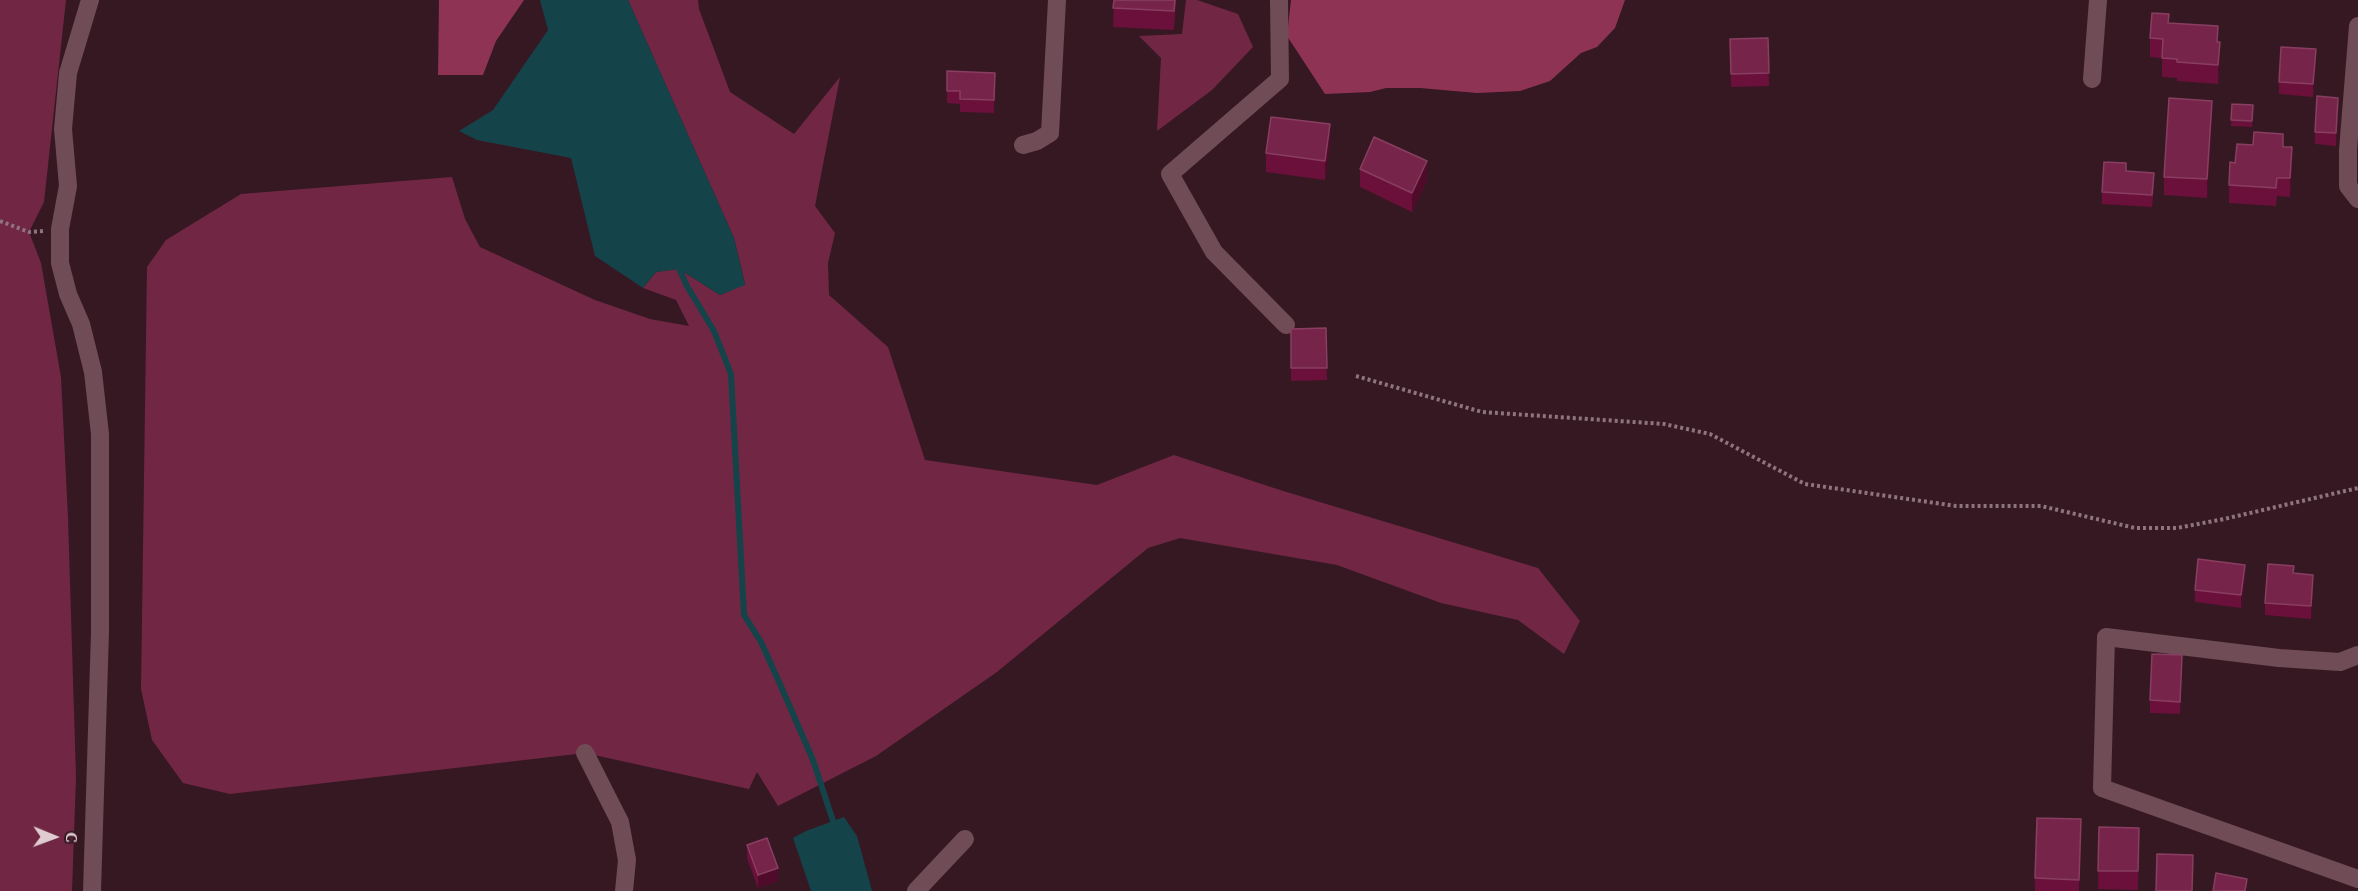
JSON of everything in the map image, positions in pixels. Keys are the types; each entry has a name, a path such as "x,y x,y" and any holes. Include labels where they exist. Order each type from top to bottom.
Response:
{"street":[{"path":"90,0 68,73 63,129 68,186 60,229 60,263 68,294 81,324 93,372 100,434 100,632 92,891"},
{"path":"1023,145 1037,141 1050,133 1057,0"},
{"path":"1279,0 1280,79 1170,174 1214,252 1286,325"},
{"path":"2092,79 2098,0"},
{"path":"2358,26 2348,150 2348,186 2358,199"},
{"path":"2358,655 2340,662 2319,661 2106,637 2102,788 2358,879"},
{"path":"585,753 620,822 627,860 624,891"},
{"path":"916,891 965,839"}],"path":[{"path":"0,221 29,232 60,229"},
{"path":"1356,376 1482,412 1664,424 1710,434 1805,484 1956,506 2041,506 2135,528 2177,528 2358,488"}],"shaded area":[{"path":"0,0 66,0 44,202 29,232 41,263 61,377 76,777 72,891 0,891"},
{"path":"439,0 524,0 496,41 483,75 438,75"},
{"path":"628,0 698,0 699,9 730,92 794,134 840,77 815,206 835,233 828,263 829,295 888,347 925,460 1097,485 1174,455 1280,490 1538,568 1580,621 1564,654 1518,620 1441,603 1337,565 1180,538 1148,548 997,672 876,756 778,806 757,772 749,789 585,753 230,794 183,783 152,740 141,689 147,267 166,240 241,194 452,177 465,219 480,247 595,300 650,319 689,326 676,300 643,288 656,272 679,269 720,295 745,284 734,238"},
{"path":"1186,0 1197,0 1238,14 1253,47 1212,90 1157,131 1161,58 1139,36 1182,34"},
{"path":"1291,0 1625,0 1615,28 1597,47 1581,53 1550,81 1520,91 1477,93 1420,88 1386,88 1370,92 1325,94 1287,36"}],"water":[{"path":"540,0 628,0 734,238 745,285 720,295 679,269 656,272 643,288 595,256 571,158 477,140 459,131 493,110 548,30"},
{"path":"844,817 857,836 872,891 811,891 793,838"}],"building":[{"path":"1114,0 1175,0 1174,11 1113,8"},
{"path":"2152,13 2169,14 2168,23 2218,26 2217,42 2220,42 2218,65 2177,62 2177,59 2162,58 2163,39 2150,38"},
{"path":"1768,38 1769,73 1731,74 1730,39"},
{"path":"2281,47 2316,49 2313,84 2279,82"},
{"path":"947,71 995,73 994,100 960,99 960,91 947,91"},
{"path":"2317,96 2338,98 2336,133 2315,132"},
{"path":"2169,98 2212,101 2207,179 2164,177"},
{"path":"2232,104 2253,105 2252,121 2231,120"},
{"path":"1271,117 1330,124 1325,161 1266,153"},
{"path":"2254,132 2283,134 2283,147 2292,147 2290,178 2277,178 2276,188 2229,185 2230,162 2235,163 2237,144 2253,145"},
{"path":"1374,137 1427,161 1412,193 1360,169"},
{"path":"2104,162 2126,163 2126,171 2154,173 2152,195 2102,192"},
{"path":"1326,328 1327,368 1291,368 1291,329"},
{"path":"2198,559 2245,565 2241,595 2195,590"},
{"path":"2268,564 2294,566 2293,573 2313,575 2311,606 2265,603"},
{"path":"2152,654 2182,655 2180,702 2150,700"},
{"path":"2037,818 2081,819 2079,880 2035,878"},
{"path":"2099,827 2139,828 2138,871 2098,871"},
{"path":"767,838 778,868 758,875 747,845"},
{"path":"2157,854 2193,855 2192,891 2156,891"},
{"path":"2216,873 2247,879 2245,891 2213,891"}],"waterway":[{"path":"676,262 687,286 714,331 731,374 744,615 761,642 813,760 835,827"}]}
